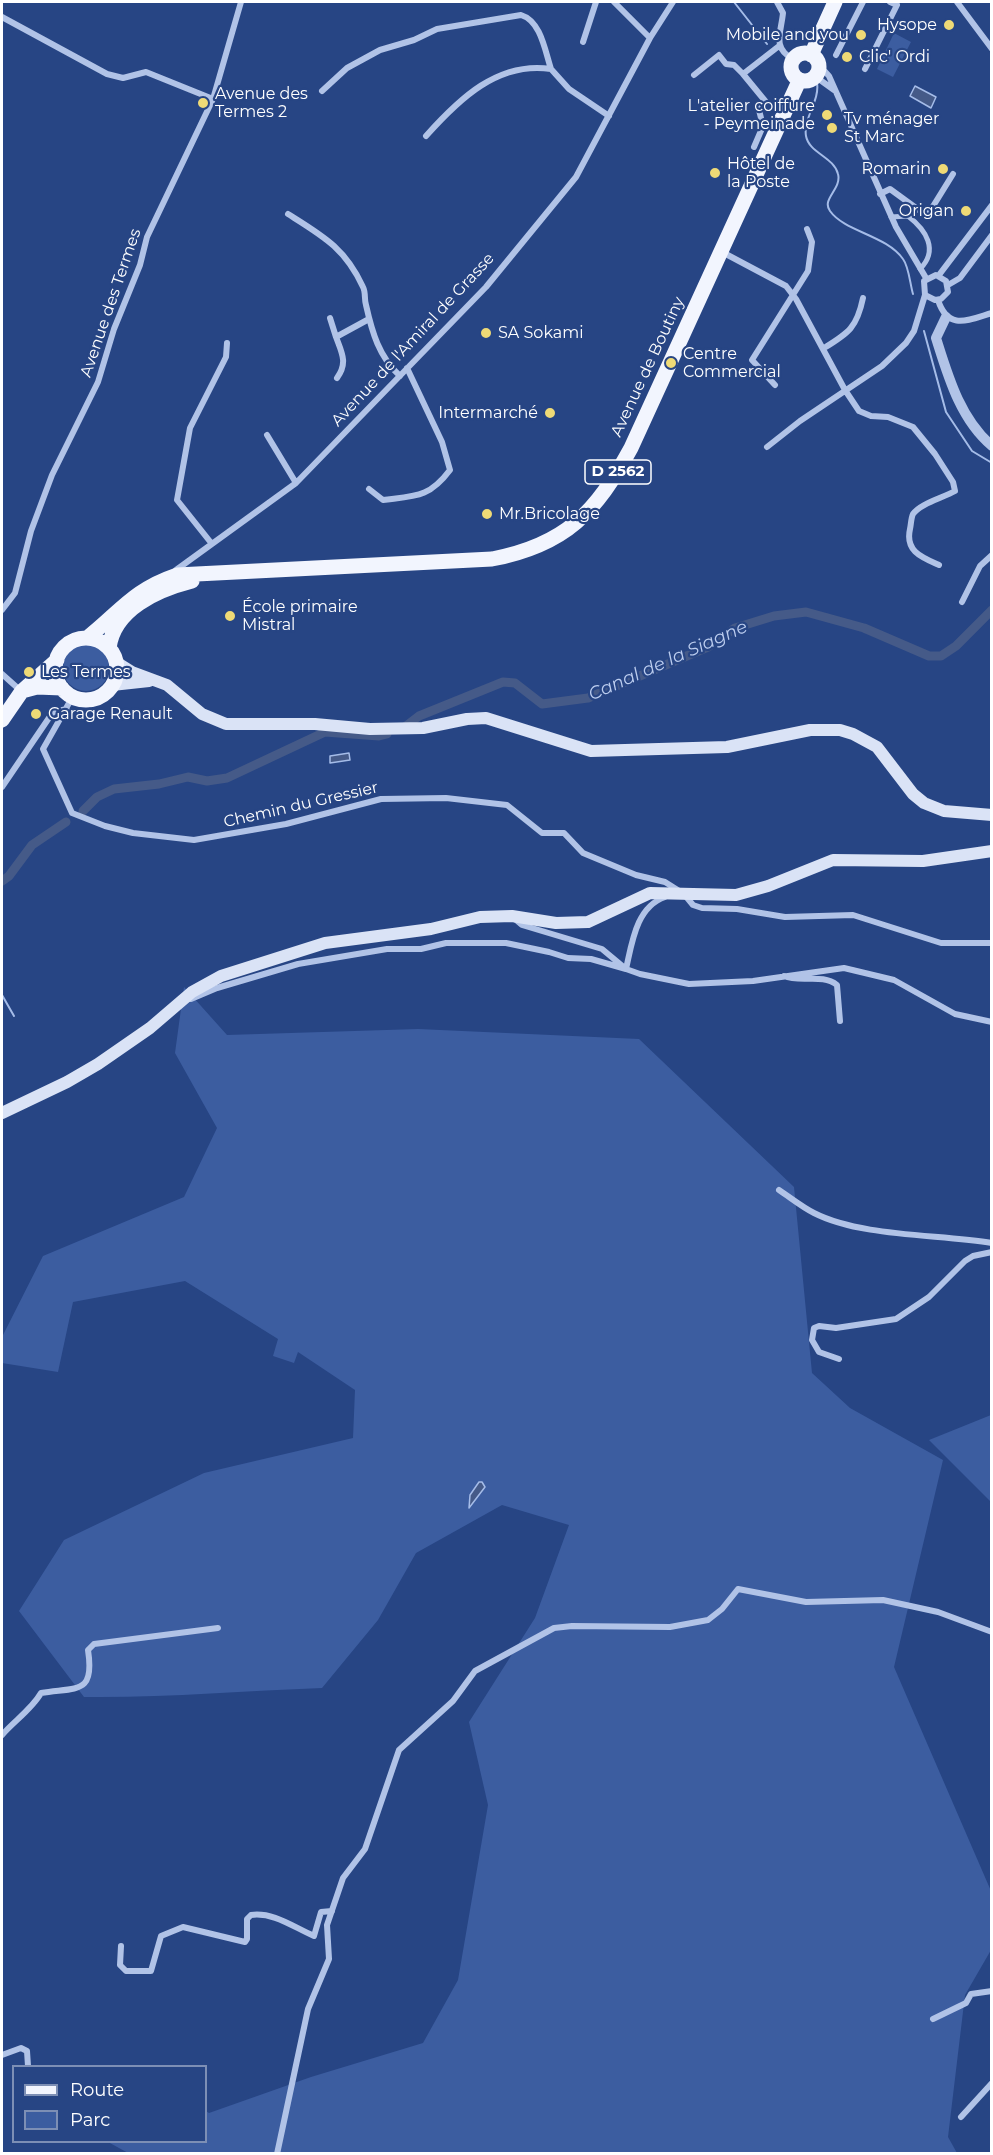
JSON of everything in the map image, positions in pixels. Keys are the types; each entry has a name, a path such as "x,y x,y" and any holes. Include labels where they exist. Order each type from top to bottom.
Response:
{"main road":[{"path":"815,63 801,54 793,59 791,71 800,81 808,81 815,63 836,2"},
{"name":"Avenue de Boutiny","path":"112,655 112,629 118,620 149,591 180,570 219,574 492,559 519,553 560,534 590,510 611,484 636,438 800,81"},
{"name":"Avenue de Boutiny","path":"87,638 129,598 219,574"},
{"path":"2,720 6,705 57,660 67,645 87,638 103,643 112,655 132,672 167,685 202,714 226,724 315,724 370,729 423,728 467,719 486,718 591,751 727,747 810,730 840,730 853,734 876,747 913,794 924,802 944,811 992,815"},
{"path":"22,691 37,687 67,698 90,699 106,692 112,685 117,670 112,655"},
{"path":"57,660 55,669 67,698"},
{"path":"112,685 137,681 158,682"},
{"path":"2,1113 67,1082 98,1064 150,1028 192,992 221,976 325,943 431,929 480,917 512,916 556,923 588,922 650,893 736,895 768,886 833,860 923,861 992,851"}],"street":[{"name":"Avenue des Termes","path":"2,610 15,593 31,531 52,475 98,382 114,329 140,265 147,237 213,99 241,2"},
{"path":"583,42 596,2"},
{"path":"614,2 650,38"},
{"name":"Avenue de l'Amiral de Grasse","path":"180,570 296,483 486,287 576,177 650,38 673,2"},
{"path":"777,2 783,13 779,46 785,55 793,59"},
{"path":"815,63 843,2"},
{"path":"836,55 863,2"},
{"path":"865,69 896,2"},
{"path":"957,2 992,49"},
{"path":"322,91 347,68 380,50 414,40 436,29 521,15 530,18 536,25 551,69 569,89 609,116"},
{"path":"2,17 107,74 123,78 146,72 213,99"},
{"path":"743,74 779,46"},
{"path":"694,75 719,55 726,64 734,65 743,74 766,102 759,110 763,126 754,147"},
{"path":"815,63 825,81 837,94"},
{"path":"767,447 882,366 906,343 914,331 925,295 923,288 926,279 880,194 829,76 815,63"},
{"path":"426,136 473,88 519,69 551,69"},
{"path":"880,194 890,189 927,216 953,174"},
{"path":"926,279 939,275 992,205"},
{"path":"288,214 340,250 365,289 369,319 376,343 390,367 400,376"},
{"path":"891,217 908,216 927,235 931,248 928,261 921,269"},
{"path":"774,385 752,360 808,271 812,256 812,243 807,229"},
{"path":"925,295 938,300 946,295 948,285 960,278 992,235"},
{"path":"722,252 786,286 859,411 888,417 913,427 953,482 955,490 923,506 913,514 908,537 911,549 920,557 939,565"},
{"path":"939,275 948,285"},
{"path":"824,348 847,334 858,320 863,298"},
{"path":"938,300 946,316 964,321 992,313"},
{"path":"946,316 936,338 945,367 968,420 992,446"},
{"path":"330,318 345,362 337,378"},
{"path":"336,337 369,319"},
{"path":"212,544 177,500 190,428 226,357 227,343"},
{"path":"369,489 383,500 421,496 436,486 450,470 442,441 407,368"},
{"path":"267,435 296,483"},
{"path":"962,602 980,566 992,555"},
{"path":"2,674 22,691"},
{"path":"2,787 52,712 67,698"},
{"name":"Chemin du Gressier","path":"67,698 44,749 47,762 72,813 105,826 133,833 194,840 286,824 381,799 446,798 507,805 543,833 564,833 583,853 636,875 665,882 693,905 702,908 737,909 785,917 853,915 941,943 992,944"},
{"path":"626,969 634,932 655,900 679,894"},
{"path":"512,916 522,925 602,949 626,969"},
{"path":"176,1005 217,988 298,964 387,949 421,949 446,942 506,943 568,958 591,959 640,974 689,984 753,981 844,968 894,980 955,1014 992,1022"},
{"path":"783,975 796,981 827,979 837,985 840,1021"},
{"path":"779,1190 814,1213 836,1221 900,1234 992,1244"},
{"path":"838,1359 819,1352 812,1340 813,1328 819,1326 837,1329 896,1319 929,1297 965,1261 992,1252"},
{"path":"277,2154 308,2009 329,1959 327,1925 343,1878 365,1849 399,1750 453,1701 476,1671 554,1628 670,1627 708,1620 722,1609 738,1589 806,1602 883,1600 938,1612 992,1632"},
{"path":"2,1735 17,1717 37,1701 41,1693 81,1687 88,1680 91,1671 88,1650 94,1644 218,1628"},
{"path":"121,1946 120,1965 126,1971 151,1971 161,1936 170,1930 183,1927 244,1942 248,1939 247,1919 251,1915 260,1914 285,1921 314,1936 321,1912 332,1911"},
{"path":"933,2019 966,2002 971,1994 992,1991"},
{"path":"2,2055 21,2049 27,2050 28,2065"},
{"path":"961,2117 992,2083"}],"green space":[{"path":"894,33 911,42 893,77 877,69"},
{"path":"86,645 102,652 109,668 102,684 86,691 70,684 63,668 70,652"},
{"path":"184,987 227,1035 418,1029 639,1039 794,1187 812,1373 850,1408 943,1460 894,1667 991,1891 991,1950 965,1995 948,2137 957,2153 130,2154 110,2143 207,2143 207,2112 209,2113 311,2077 423,2043 458,1980 488,1805 469,1722 535,1618 569,1525 502,1505 416,1553 378,1620 322,1688 84,1697 19,1611 64,1540 204,1473 353,1438 355,1390 298,1352 294,1363 273,1356 278,1339 185,1281 73,1302 58,1372 2,1363 2,1337 43,1256 184,1197 217,1128 175,1053"},
{"path":"991,1415 991,1502 929,1440"}],"shaded area":[{"path":"915,86 936,97 931,108 910,96"},
{"path":"349,753 350,760 330,763 330,756"},
{"path":"479,1482 482,1482 485,1487 469,1508 470,1495"}],"waterway":[{"path":"734,2 767,44"},
{"path":"817,83 806,136 812,147 832,163 838,174 837,184 828,202 828,207 845,224 887,244 896,251 907,266 913,294"},
{"path":"924,331 946,412 972,451 992,463"},
{"name":"Canal de la Siagne","path":"406,726 419,716 503,682 515,683 542,704 588,698 708,647 735,628 774,616 806,612 864,628 929,656 941,656 956,646 992,610"},
{"name":"Canal de la Siagne","path":"83,811 97,797 114,789 159,784 188,777 207,781 227,778 325,732 379,736 387,734"},
{"name":"Canal de la Siagne","path":"2,881 9,876 32,845 66,822"},
{"path":"2,995 14,1016"}],"place":[{"name":"Hysope","path":"949,25"},
{"name":"Mobile and you","path":"861,35"},
{"name":"Clic' Ordi","path":"847,57"},
{"name":"Avenue des Termes 2","path":"203,103"},
{"name":"L'atelier coiffure - Peymeinade","path":"827,115"},
{"name":"Tv ménager St Marc","path":"832,128"},
{"name":"Romarin","path":"943,169"},
{"name":"Hôtel de la Poste","path":"715,173"},
{"name":"Origan","path":"966,211"},
{"name":"SA Sokami","path":"486,333"},
{"name":"Centre Commercial","path":"671,363"},
{"name":"Intermarché","path":"550,413"},
{"name":"Mr.Bricolage","path":"487,514"},
{"name":"École primaire Mistral","path":"230,616"},
{"name":"Les Termes","path":"29,672"},
{"name":"Garage Renault","path":"36,714"}]}
